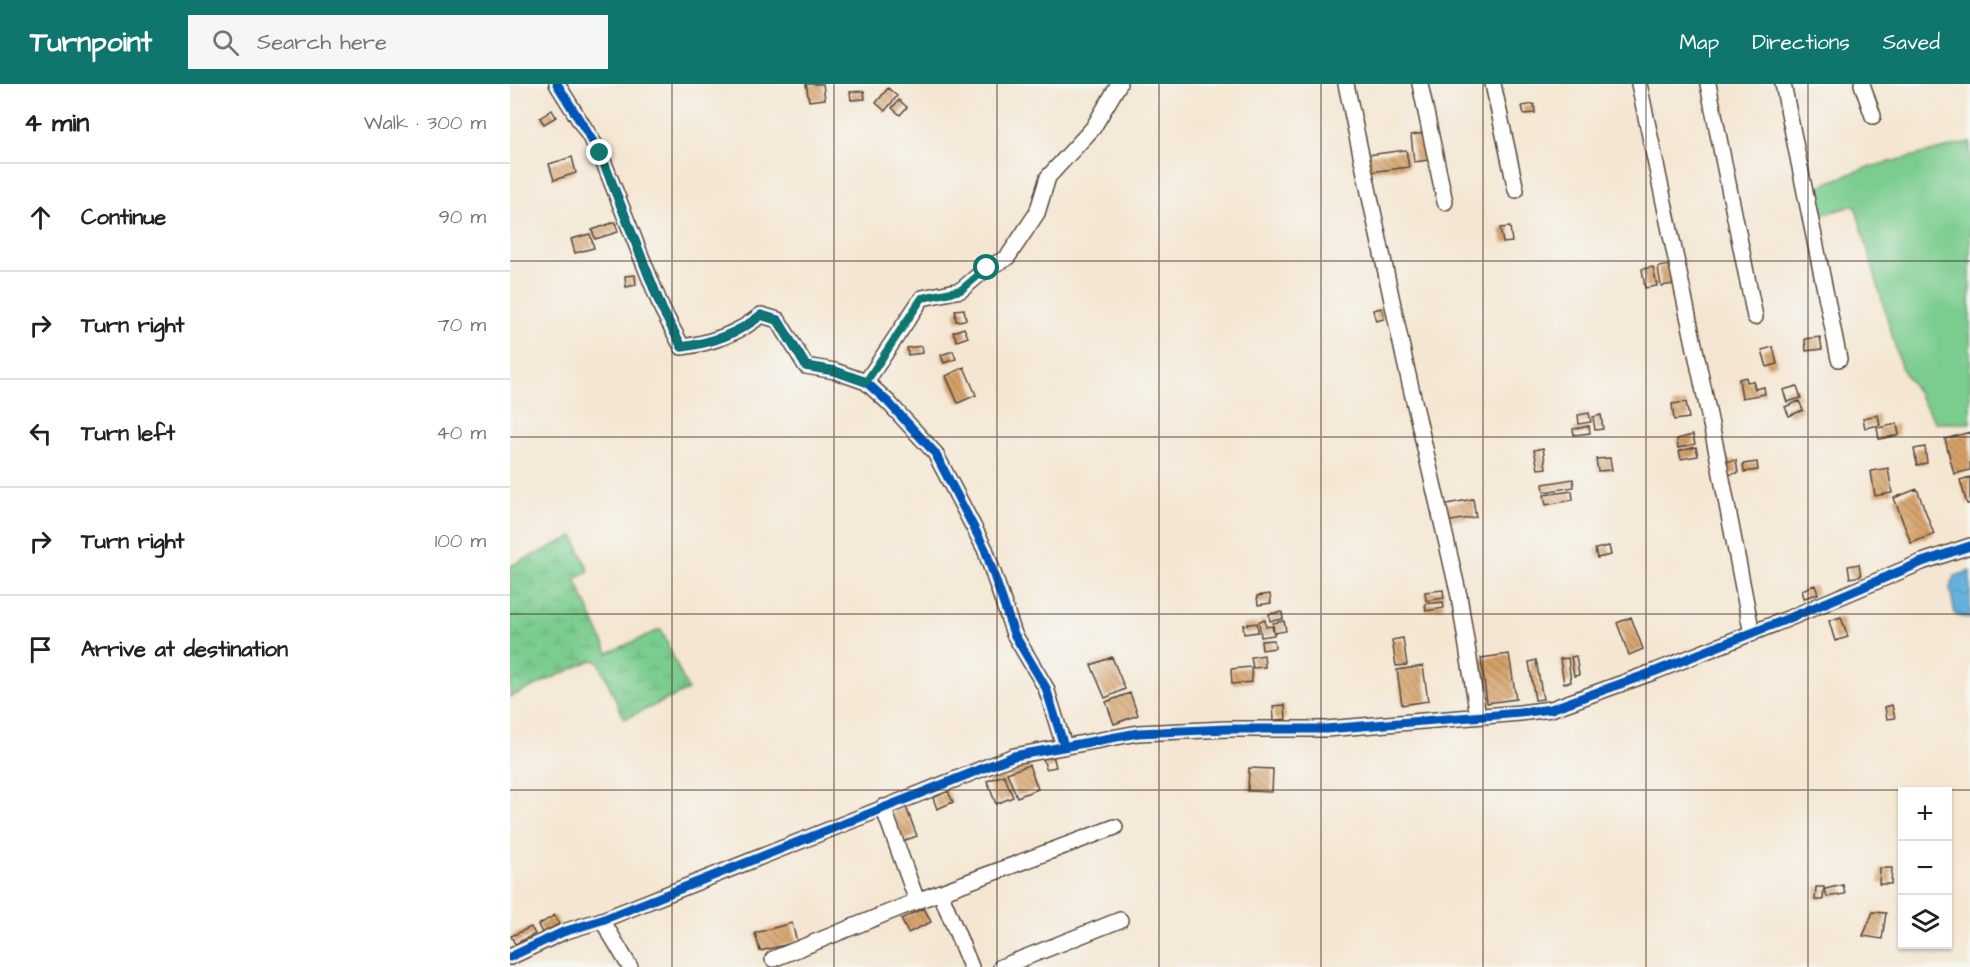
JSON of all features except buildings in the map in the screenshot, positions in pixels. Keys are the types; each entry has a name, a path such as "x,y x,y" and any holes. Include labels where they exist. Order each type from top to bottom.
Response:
{"street":[{"path":"557,84 600,153 662,309 682,347 708,344 750,324 761,315 778,321 806,366 835,371 866,382 888,402 935,453 986,549 1014,634 1046,688 1064,746"},
{"path":"866,382 922,298 961,290 987,268 1007,258 1037,213 1048,177 1093,128 1119,84"},
{"path":"1346,84 1408,374 1459,596 1478,716"},
{"path":"1420,84 1445,202"},
{"path":"1493,84 1515,190"},
{"path":"1639,84 1717,453 1752,634"},
{"path":"1708,84 1755,317"},
{"path":"1783,84 1839,359"},
{"path":"1862,84 1873,116"},
{"path":"510,957 563,932 602,920 1014,756 1138,733 1227,729 1326,729 1551,709 1752,634 1922,562 1970,546"},
{"path":"883,807 917,901"},
{"path":"773,959 940,892 1115,827"},
{"path":"940,892 971,967"},
{"path":"602,920 630,967"},
{"path":"1002,967 1120,920"}],"green space":[{"path":"1970,142 1970,423 1936,423 1901,367 1855,205 1821,215 1815,188 1862,169"},
{"path":"574,536 589,572 575,579 608,653 661,629 688,690 624,719 599,662 592,660 510,697 510,566"}],"water":[{"path":"1970,571 1969,619 1955,615 1950,588 1955,576"}],"cycle path":[{"path":"557,84 600,153 662,309 682,347 724,337 761,315 778,320 806,366 835,371 866,382 888,402 935,453 985,549 1014,634 1046,688 1064,746"},
{"path":"510,957 563,932 602,920 1014,756 1138,733 1227,729 1326,729 1551,709 1656,671 1922,562 1970,546"}],"route":[{"path":"600,153 662,309 682,347 708,344 750,324 761,315 778,321 806,366 835,371 866,382 922,298 961,290 987,268"}]}
